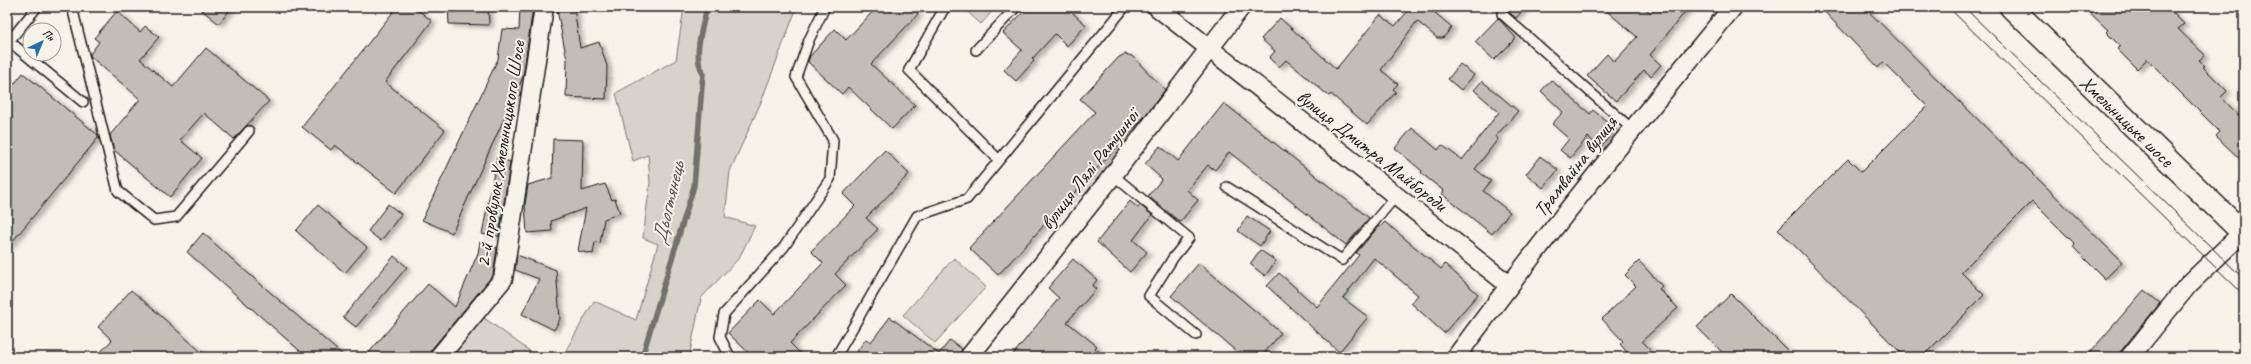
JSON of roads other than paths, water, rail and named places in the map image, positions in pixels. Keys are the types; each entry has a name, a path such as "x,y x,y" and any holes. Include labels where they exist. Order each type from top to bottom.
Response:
{"main road":[{"name":"Хмельницьке шосе","path":"2011,7 2243,234"}],"street":[{"name":"2-й провулок Хмельницького Шосе","path":"439,357 503,279 544,7"},
{"name":"вулиця Дмитра Майбороди","path":"1157,7 1208,49 1509,285"},
{"name":"вулиця Лялі Ратушної","path":"969,357 1113,175 1241,7"},
{"name":"Трамвайна вулиця","path":"1456,357 1509,285 1632,129 1733,7"},
{"path":"2130,357 2188,285 2243,234"}],"lane":[{"path":"36,7 8,43 83,102"},
{"path":"72,7 118,191 154,220 176,217 249,131"},
{"path":"730,357 720,337 724,314 784,247 830,179 832,140 796,77 809,40 825,7"},
{"path":"945,7 909,70 999,160"},
{"path":"976,50 1016,7"},
{"path":"840,357 837,355 917,216 967,199 1125,7"},
{"path":"1502,14 1632,129"},
{"path":"1113,175 1189,238 1173,258 1149,296 1196,335"},
{"path":"1227,187 1342,260 1396,196"}],"waterway":[{"name":"Дьогтянець","path":"642,357 694,186 703,73 698,58 698,50 707,7"}],"tram line":[{"path":"1948,7 2244,295"},
{"path":"1964,7 2244,279"}]}
